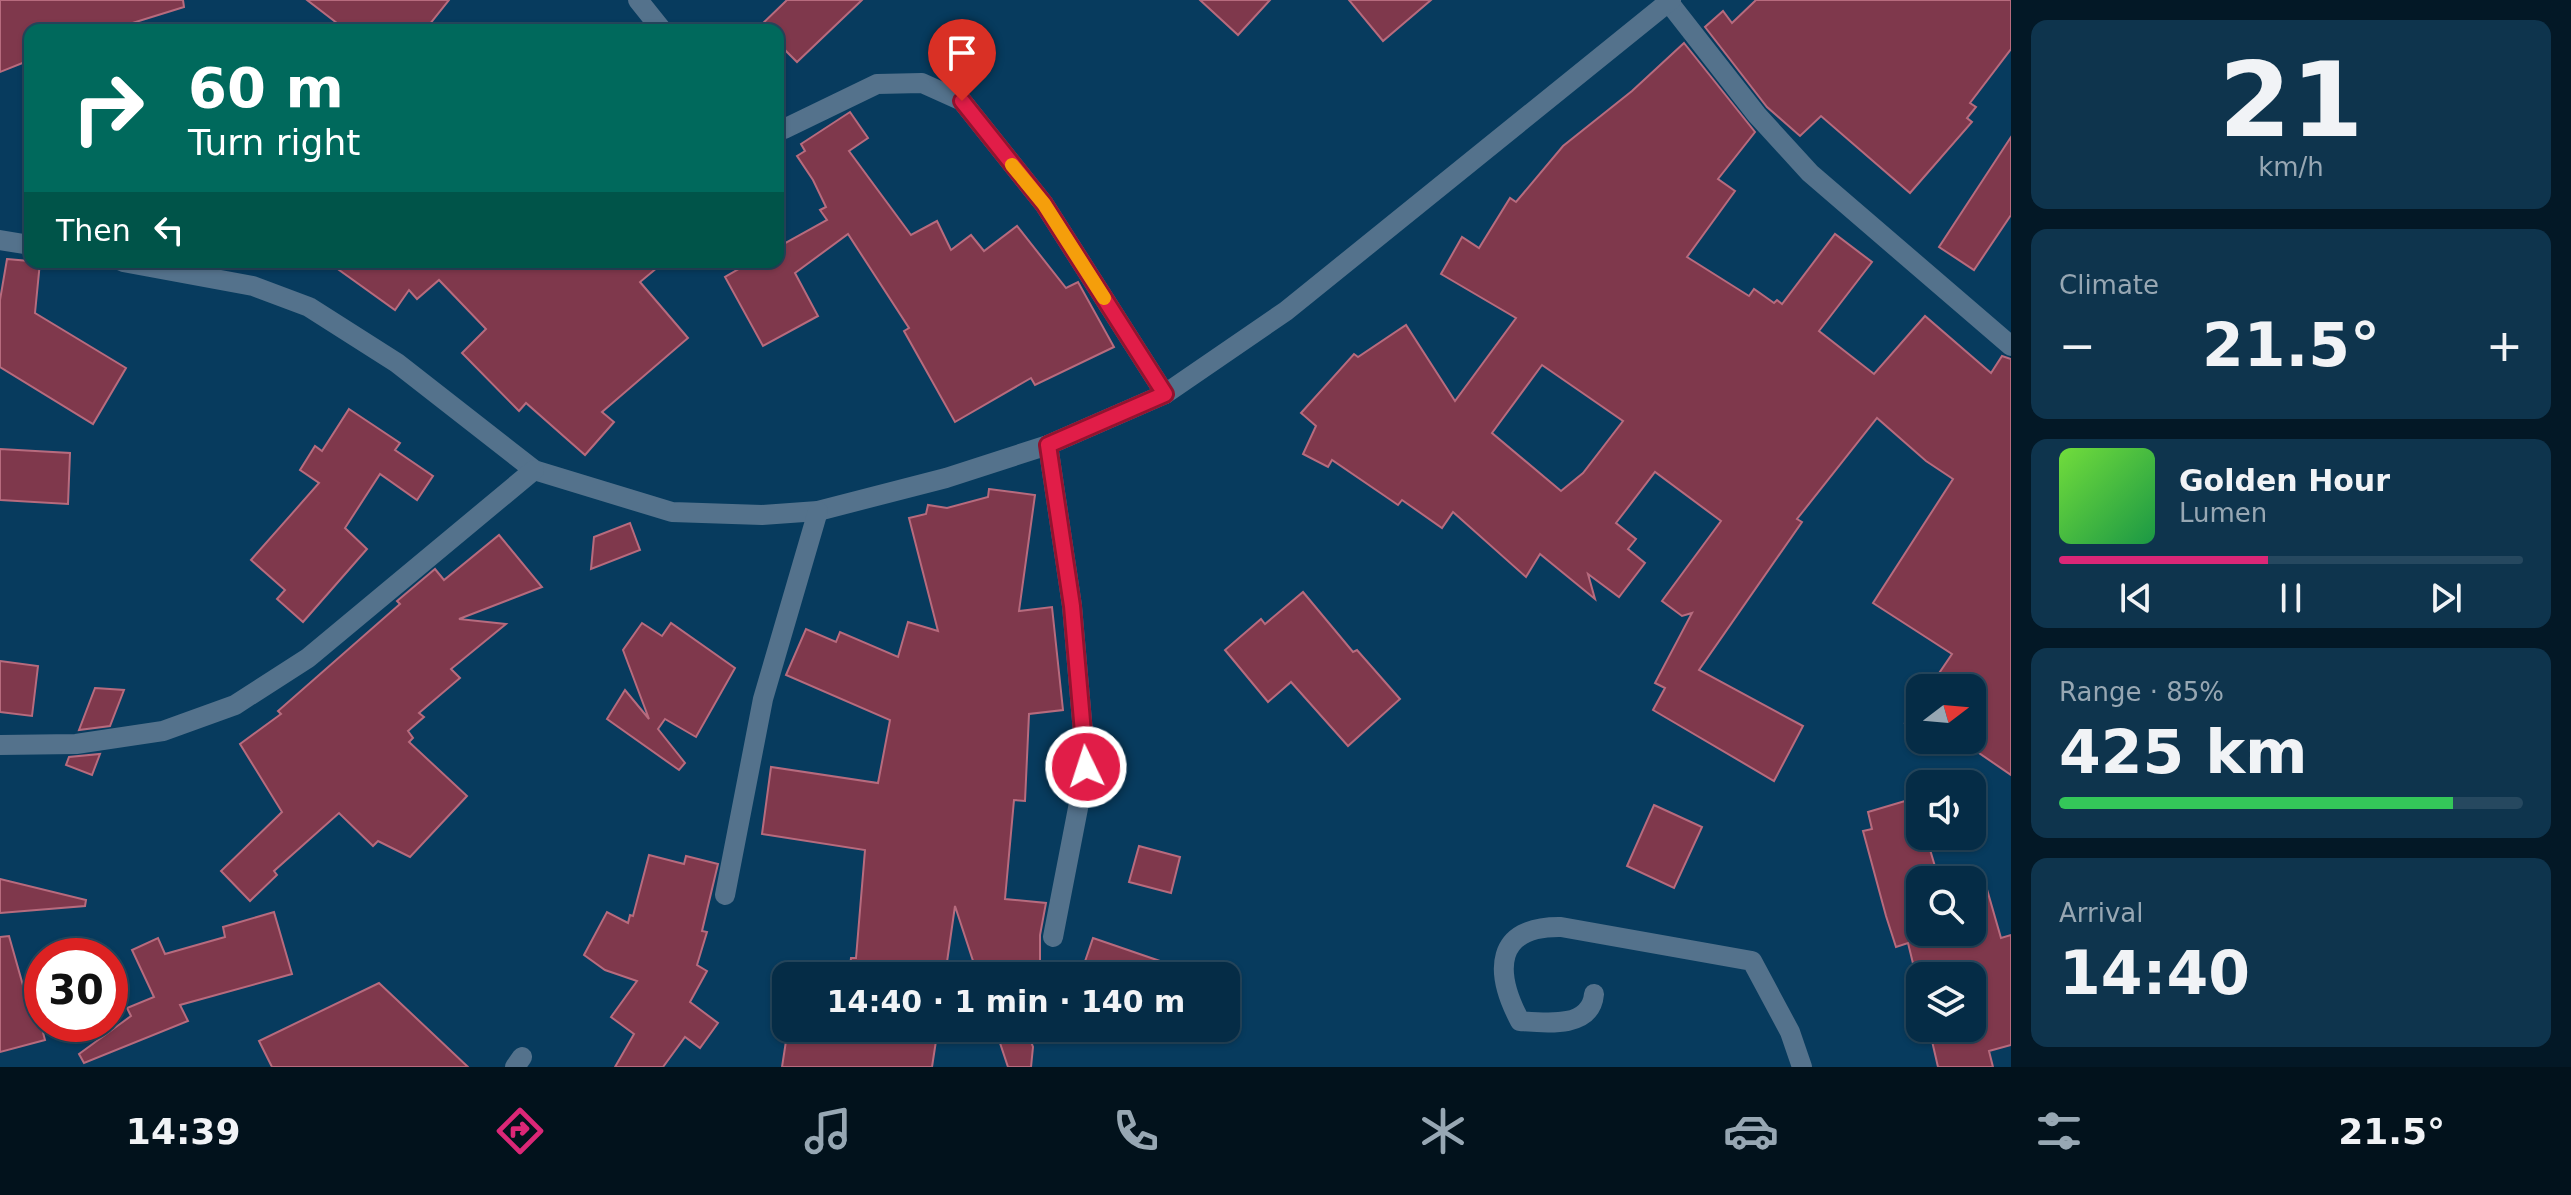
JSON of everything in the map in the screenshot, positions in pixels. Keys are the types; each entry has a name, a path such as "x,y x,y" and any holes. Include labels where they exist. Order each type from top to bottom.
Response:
{"street":[{"path":"638,0 657,24"},
{"path":"156,268 253,286 309,307 397,363 534,470 672,512 762,515 818,511 946,478 1048,445 1165,394 1297,302 1669,0 1757,115 1800,163 2011,346"},
{"path":"784,129 877,84 922,83 962,101 1044,204 1165,394"},
{"path":"0,240 24,244"},
{"path":"1048,445 1072,606 1086,767 1053,937"},
{"path":"0,745 76,744 163,731 235,705 308,658 534,470"},
{"path":"725,895 763,699 818,511"},
{"path":"1594,994 1593,1004 1585,1015 1561,1022 1520,1021 1504,991 1503,962 1515,938 1533,927 1561,927 1752,961 1790,1032 1802,1067"}],"building":[{"path":"0,0 183,0 184,7 129,24 24,24 24,62 0,72"},
{"path":"307,0 449,0 430,24 338,24"},
{"path":"787,0 862,0 797,62 784,49 784,24 762,24"},
{"path":"1200,0 1270,0 1238,35"},
{"path":"1349,0 1431,0 1383,41"},
{"path":"1756,0 2011,0 2011,49 1970,103 1976,107 1967,118 1972,122 1910,193 1821,116 1800,136 1767,107 1705,27 1723,11 1732,23"},
{"path":"1684,43 1755,132 1718,179 1735,191 1687,257 1749,296 1754,289 1774,303 1777,300 1782,304 1835,234 1872,262 1819,331 1874,374 1925,316 1991,373 2002,356 2011,359 2011,775 1980,754 1986,754 1986,674 1938,674 1952,654 1873,603 1953,479 1926,461 1877,418 1797,519 1802,522 1699,670 1803,726 1774,781 1653,710 1665,688 1655,683 1692,613 1682,616 1662,601 1721,521 1655,472 1616,523 1636,539 1628,549 1645,563 1619,597 1588,574 1595,599 1540,554 1526,577 1453,512 1442,528 1402,500 1398,505 1332,460 1328,467 1303,454 1316,426 1301,413 1354,354 1358,357 1406,325 1455,401 1516,318 1441,274 1462,237 1479,248 1510,198 1516,202 1563,146 1632,91","holes":["1542,365 1623,421 1583,473 1561,491 1492,433"]},
{"path":"850,112 868,138 849,151 911,235 937,221 951,250 971,235 984,251 1017,226 1066,288 1078,282 1114,347 1035,385 1031,378 955,422 904,331 909,328 848,234 795,273 818,316 763,346 725,277 741,268 784,268 784,244 827,220 820,210 826,207 797,156 805,151 801,144"},
{"path":"2011,137 2011,215 1974,270 1939,247"},
{"path":"7,259 24,261 24,268 39,268 35,313 126,368 93,424 0,367 0,300"},
{"path":"336,268 657,268 640,282 688,338 602,412 614,422 585,455 526,403 519,411 462,353 486,329 439,280 417,299 409,290 395,310"},
{"path":"349,409 400,443 395,450 433,476 417,500 380,474 345,528 367,549 303,622 277,599 285,590 251,560 319,483 300,470 315,446 322,451"},
{"path":"0,449 70,453 68,504 0,500"},
{"path":"989,489 1035,495 1019,611 1052,607 1063,710 1029,714 1025,801 1014,800 1005,899 1046,903 1040,935 1040,962 973,962 955,906 947,962 851,962 851,958 856,958 865,850 762,834 771,767 878,783 890,720 786,675 806,629 836,642 840,632 898,657 908,622 938,631 909,518 926,514 928,505 947,508 988,497"},
{"path":"630,523 640,550 591,569 594,537"},
{"path":"499,535 542,587 459,619 506,624 451,669 460,678 419,713 424,717 408,731 413,738 409,742 467,796 410,857 378,841 373,846 339,813 274,871 277,875 250,901 221,871 282,812 240,744 281,714 278,711 400,604 397,601 435,569 444,580"},
{"path":"1303,592 1353,652 1357,650 1400,699 1348,746 1291,682 1268,702 1225,650 1261,619 1265,624"},
{"path":"642,623 662,636 671,623 735,668 696,737 665,719 658,729 685,763 679,770 607,719 625,690 649,719 623,650"},
{"path":"0,661 38,666 32,716 0,712"},
{"path":"95,688 124,690 110,726 79,730"},
{"path":"100,754 92,775 66,765 69,757"},
{"path":"1906,801 1906,850 1930,850 1935,866 1906,866 1906,944 1896,947 1863,831 1872,829 1868,812"},
{"path":"1654,805 1702,827 1674,888 1627,866"},
{"path":"1139,846 1180,857 1171,893 1129,882"},
{"path":"649,855 684,864 686,856 718,864 702,931 707,932 697,965 707,971 690,1002 718,1023 700,1048 685,1037 663,1067 615,1067 634,1034 611,1017 637,981 605,970 584,955 607,912 628,923 630,915 633,916"},
{"path":"0,879 86,900 85,906 0,913"},
{"path":"1986,886 2001,938 2011,935 2011,1045 1989,1051 1993,1067 1938,1067 1932,1042 1986,1042 1986,962 1913,962 1909,946 1986,946"},
{"path":"274,912 292,974 180,1005 188,1021 84,1063 79,1054 95,1042 128,1042 128,1018 131,1016 128,1008 154,997 132,950 158,938 165,954 225,937 223,927"},
{"path":"9,936 24,989 24,1042 38,1042 0,1052 0,937"},
{"path":"1093,938 1163,962 1085,962"},
{"path":"379,983 468,1067 272,1067 259,1041"},
{"path":"786,1042 936,1042 932,1067 782,1067"},
{"path":"1000,1042 1031,1042 1031,1067 1008,1067"}],"slow traffic":[{"path":"1012,165 1044,204 1104,298"}],"route":[{"path":"962,101 1044,204 1165,394 1048,445 1072,606 1086,767"}]}
